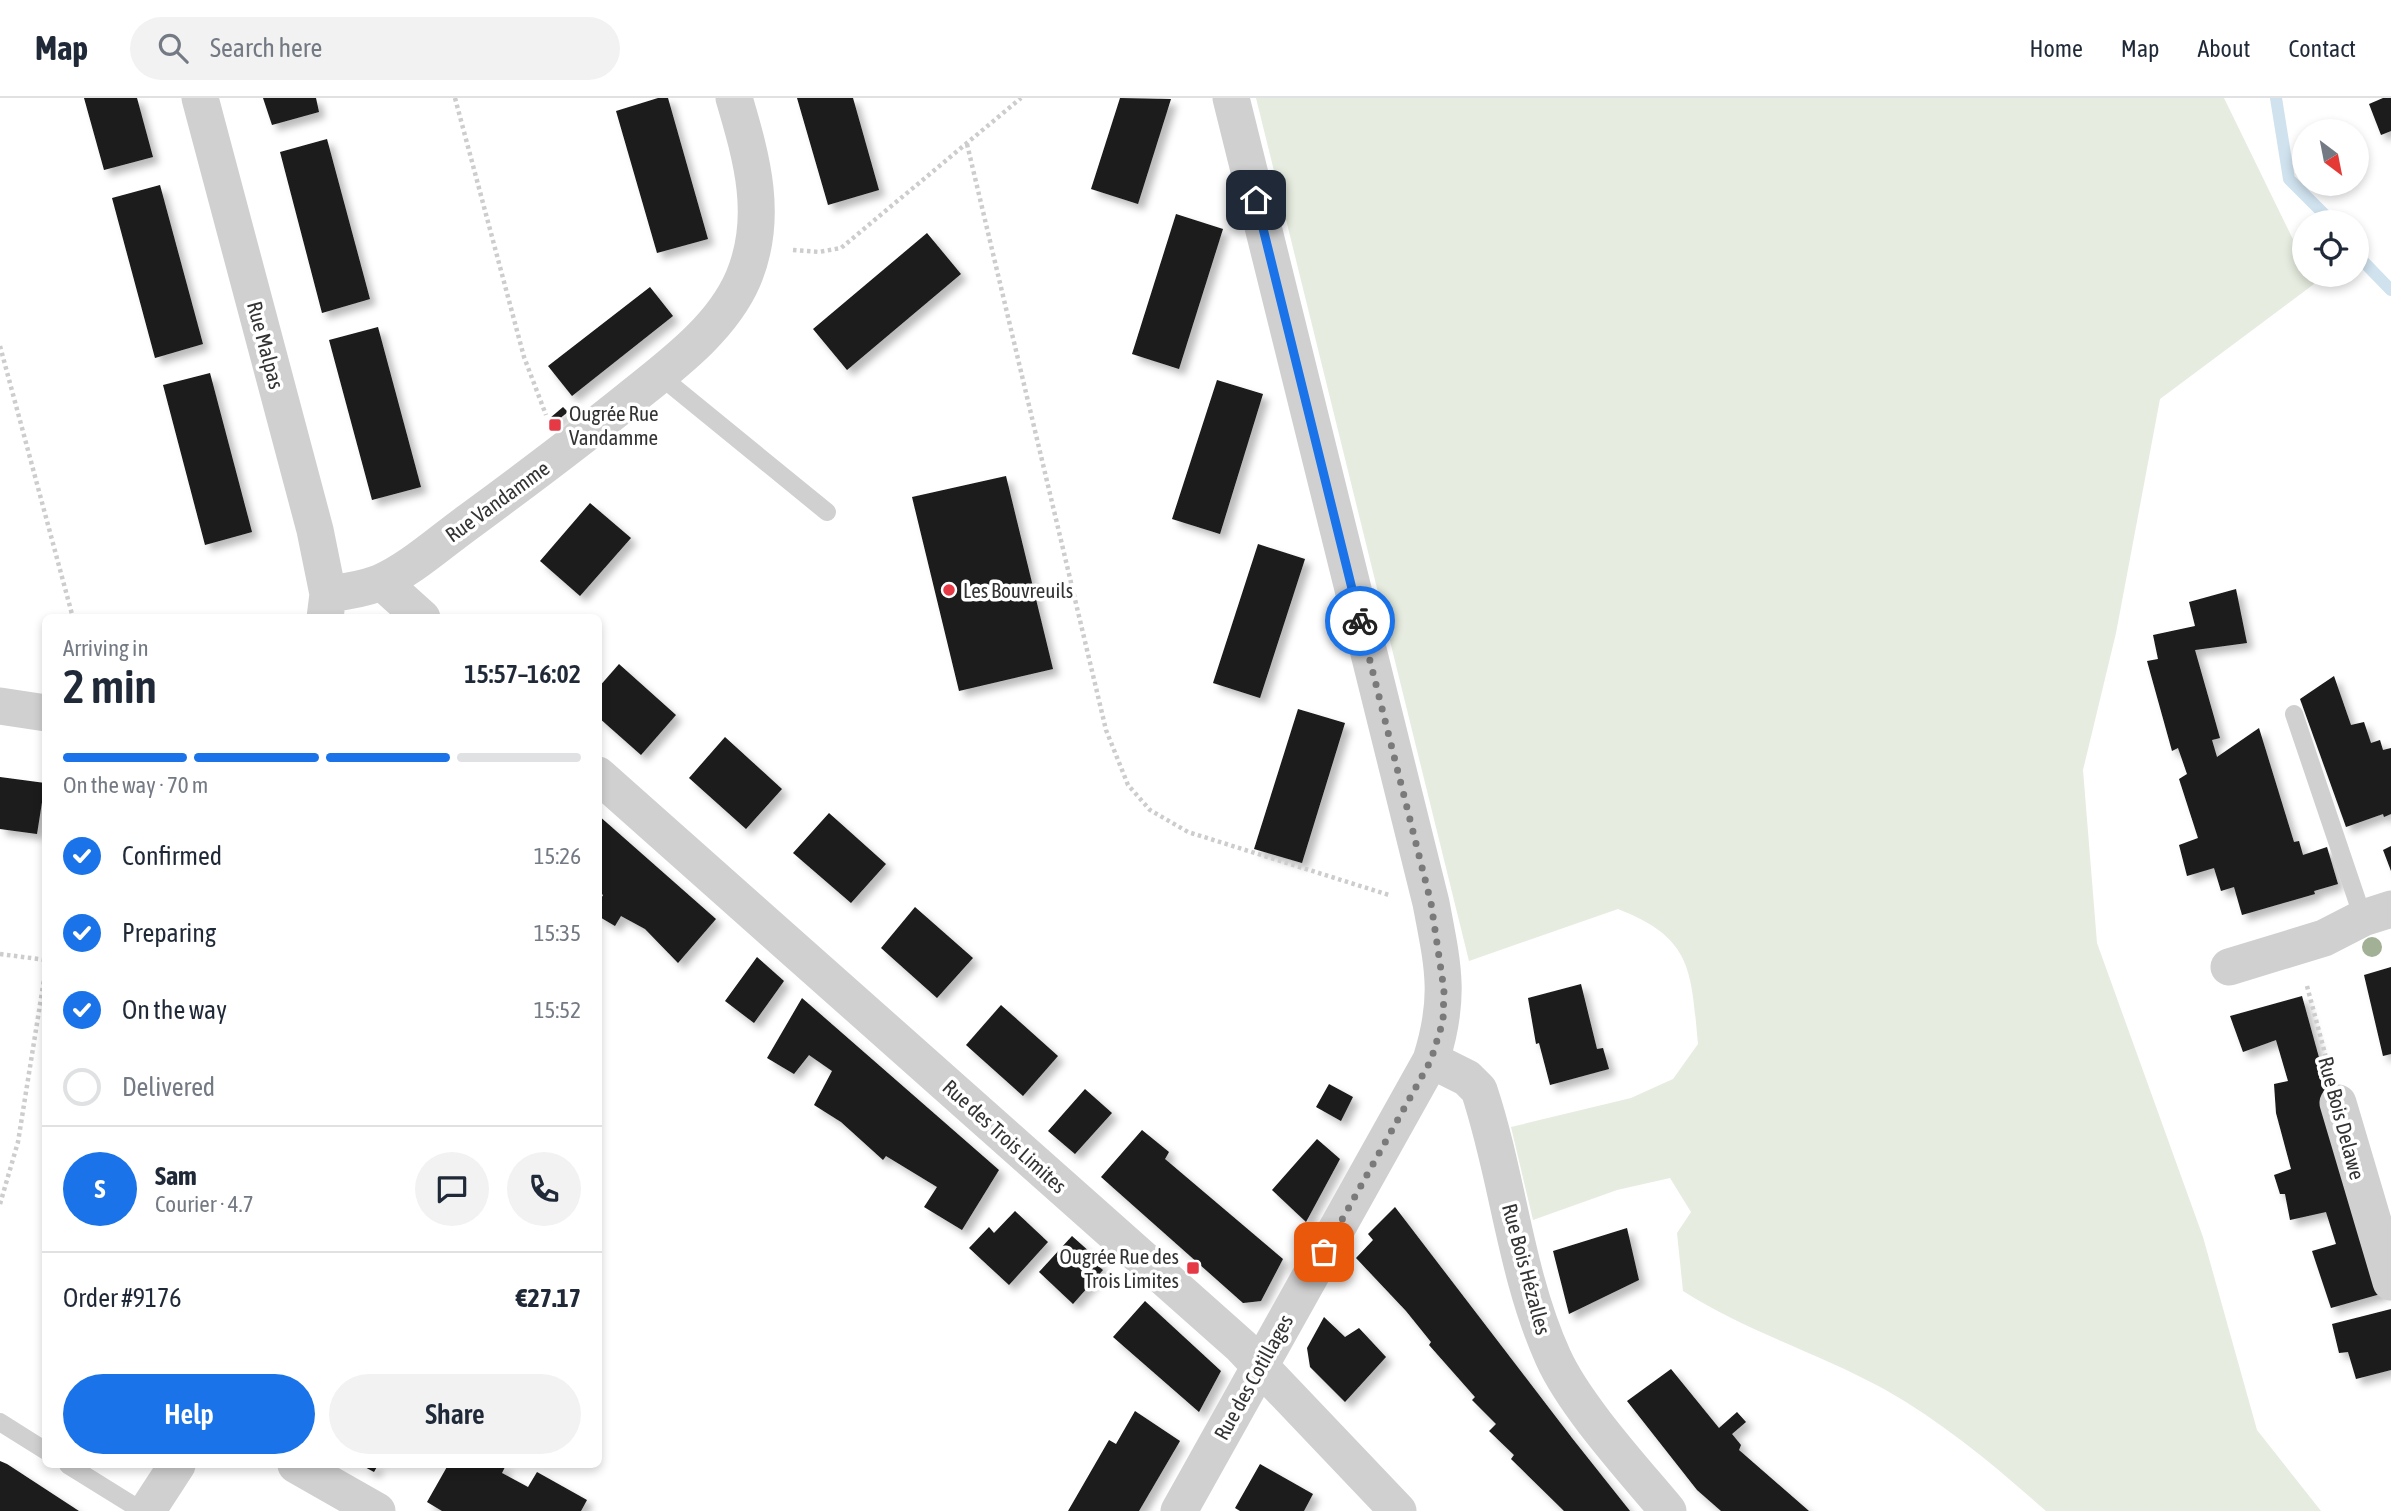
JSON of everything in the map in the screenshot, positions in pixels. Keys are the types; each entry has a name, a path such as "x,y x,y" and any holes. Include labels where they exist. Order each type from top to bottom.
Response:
{"street":[{"name":"Rue Malpas","path":"200,98 315,530 326,606"},
{"name":"Rue Vandamme","path":"382,582 561,455 659,375 722,314 742,281 754,247 758,215 755,177 734,98"},
{"name":"Rue des Cotillages","path":"1179,1511 1431,1060 1443,1021 1444,990 1431,903 1231,98"},
{"path":"326,606 382,582 418,614"},
{"path":"0,706 42,712"},
{"name":"Rue des Trois Limites","path":"602,779 1260,1364 1398,1511"},
{"path":"2229,967 2324,938 2377,913"},
{"name":"Rue Bois Hézalles","path":"1431,1060 1467,1079 1479,1090 1533,1303 1555,1360 1573,1390 1668,1511"},
{"name":"Rue Bois Delawe","path":"2338,1103 2391,1282"},
{"path":"144,1511 175,1468"},
{"path":"301,1468 377,1511"}],"lane":[{"path":"659,375 827,512"},
{"path":"2294,714 2377,913"},
{"path":"0,1422 42,1448"},
{"path":"73,1468 144,1511"}],"path":[{"path":"455,98 524,357 561,455"},
{"path":"754,247 819,252 841,248 1021,98"},
{"path":"967,144 1106,730 1128,785 1150,810 1188,832 1369,891 1431,903"},
{"path":"0,346 71,614"},
{"path":"0,954 42,959"},
{"name":"Rue Bois Delawe","path":"2317,981 2306,985 2338,1103"},
{"path":"0,1204 18,1142 42,992"}],"shaded area":[{"path":"1256,98 2224,98 2292,237 2292,287 2310,287 2160,399 2116,633 2083,770 2097,943 2203,1237 2257,1430 2321,1511 2046,1511 1968,1446 1906,1402 1859,1376 1732,1319 1683,1291 1677,1233 1691,1212 1670,1178 1617,1190 1533,1220 1511,1127 1631,1098 1673,1079 1698,1044 1689,977 1684,960 1661,932 1618,909 1469,961"}],"building":[{"path":"84,98 137,98 153,157 104,170"},
{"path":"263,98 316,98 319,112 272,125"},
{"path":"658,98 668,98 708,239 657,253 616,111"},
{"path":"797,98 853,98 879,190 828,205"},
{"path":"1120,98 1171,99 1138,204 1091,189"},
{"path":"2383,98 2391,98 2391,131 2381,135 2369,104"},
{"path":"327,139 370,299 322,313 280,152"},
{"path":"160,185 203,344 155,358 112,198"},
{"path":"1176,214 1223,229 1179,369 1132,354"},
{"path":"927,233 961,274 847,370 813,329"},
{"path":"650,287 673,316 572,396 548,366"},
{"path":"378,327 421,487 372,500 329,340"},
{"path":"210,373 252,532 205,545 163,385"},
{"path":"1217,380 1263,394 1220,534 1172,519"},
{"path":"563,407 568,412 554,423 550,418"},
{"path":"1006,476 1053,669 959,691 912,497"},
{"path":"590,503 631,538 580,596 540,561"},
{"path":"1258,544 1305,559 1260,698 1213,683"},
{"path":"2236,589 2247,643 2195,650 2220,738 2212,740 2217,757 2259,728 2294,842 2299,841 2303,855 2327,847 2338,884 2314,891 2315,894 2242,915 2234,887 2221,891 2214,868 2187,876 2179,845 2198,838 2179,779 2187,774 2178,748 2172,751 2147,661 2158,659 2153,635 2195,626 2189,602"},
{"path":"619,664 676,715 641,755 602,721 602,683"},
{"path":"2334,676 2351,725 2364,722 2371,743 2380,740 2383,750 2391,748 2391,814 2384,817 2383,814 2346,827 2300,699"},
{"path":"1298,709 1345,723 1302,863 1254,849"},
{"path":"725,737 782,789 746,829 689,778"},
{"path":"0,777 42,783 37,834 0,829"},
{"path":"829,813 886,864 851,903 793,853"},
{"path":"602,819 716,919 678,963 645,929 621,916 615,926 602,918"},
{"path":"2391,846 2391,871 2383,850"},
{"path":"915,907 973,958 937,998 881,948"},
{"path":"757,957 784,981 754,1023 725,1001"},
{"path":"2391,967 2391,1054 2383,1056 2364,975"},
{"path":"1581,984 1597,1049 1603,1048 1609,1069 1550,1085 1539,1043 1536,1044 1528,998"},
{"path":"2302,996 2384,1293 2331,1308 2312,1251 2336,1244 2326,1212 2290,1220 2285,1194 2280,1194 2274,1175 2291,1169 2276,1113 2274,1084 2288,1081 2276,1040 2243,1052 2230,1016"},
{"path":"802,998 999,1170 962,1230 924,1207 937,1187 886,1156 883,1160 841,1122 814,1105 832,1071 809,1055 794,1074 767,1058"},
{"path":"1001,1005 1058,1056 1023,1096 966,1045"},
{"path":"1329,1084 1353,1097 1341,1121 1316,1107"},
{"path":"1085,1089 1112,1113 1075,1154 1048,1131"},
{"path":"1142,1130 1169,1152 1165,1159 1283,1259 1261,1301 1243,1303 1101,1177"},
{"path":"1317,1139 1340,1159 1306,1222 1272,1190"},
{"path":"1395,1207 1630,1511 1564,1511 1511,1459 1514,1455 1489,1431 1496,1424 1472,1400 1475,1397 1429,1345 1431,1342 1406,1311 1356,1258 1373,1240 1368,1234"},
{"path":"1015,1211 1048,1242 1009,1285 969,1248 989,1227 994,1233"},
{"path":"1627,1228 1639,1280 1569,1314 1553,1251"},
{"path":"1072,1236 1101,1262 1098,1266 1103,1270 1073,1304 1039,1272"},
{"path":"1145,1301 1221,1371 1199,1412 1113,1337"},
{"path":"2391,1309 2391,1370 2356,1379 2348,1352 2339,1353 2332,1324"},
{"path":"1324,1317 1345,1337 1359,1328 1386,1357 1345,1402 1310,1367 1307,1348"},
{"path":"1671,1369 1719,1428 1737,1412 1746,1422 1732,1434 1741,1445 1739,1450 1809,1511 1721,1511 1697,1490 1627,1401"},
{"path":"1135,1411 1180,1441 1139,1511 1068,1511 1109,1440 1116,1444"},
{"path":"0,1461 7,1464 79,1511 0,1511"},
{"path":"1260,1464 1313,1494 1304,1511 1240,1511 1235,1508"},
{"path":"446,1468 504,1468 502,1473 528,1487 537,1472 587,1500 581,1511 442,1511 427,1502"}],"waterway":[{"path":"2276,98 2289,179 2320,210"},
{"path":"2369,267 2391,290"}],"way so far":[{"path":"1324,1252 1431,1060 1443,1021 1444,990 1431,903 1360,621"}],"place":[{"name":"Ougrée Rue Vandamme","path":"555,425"},
{"name":"Les Bouvreuils","path":"949,590"},
{"name":"Ougrée Rue des Trois Limites","path":"1193,1268"}],"route":[{"path":"1256,200 1360,621"}]}
